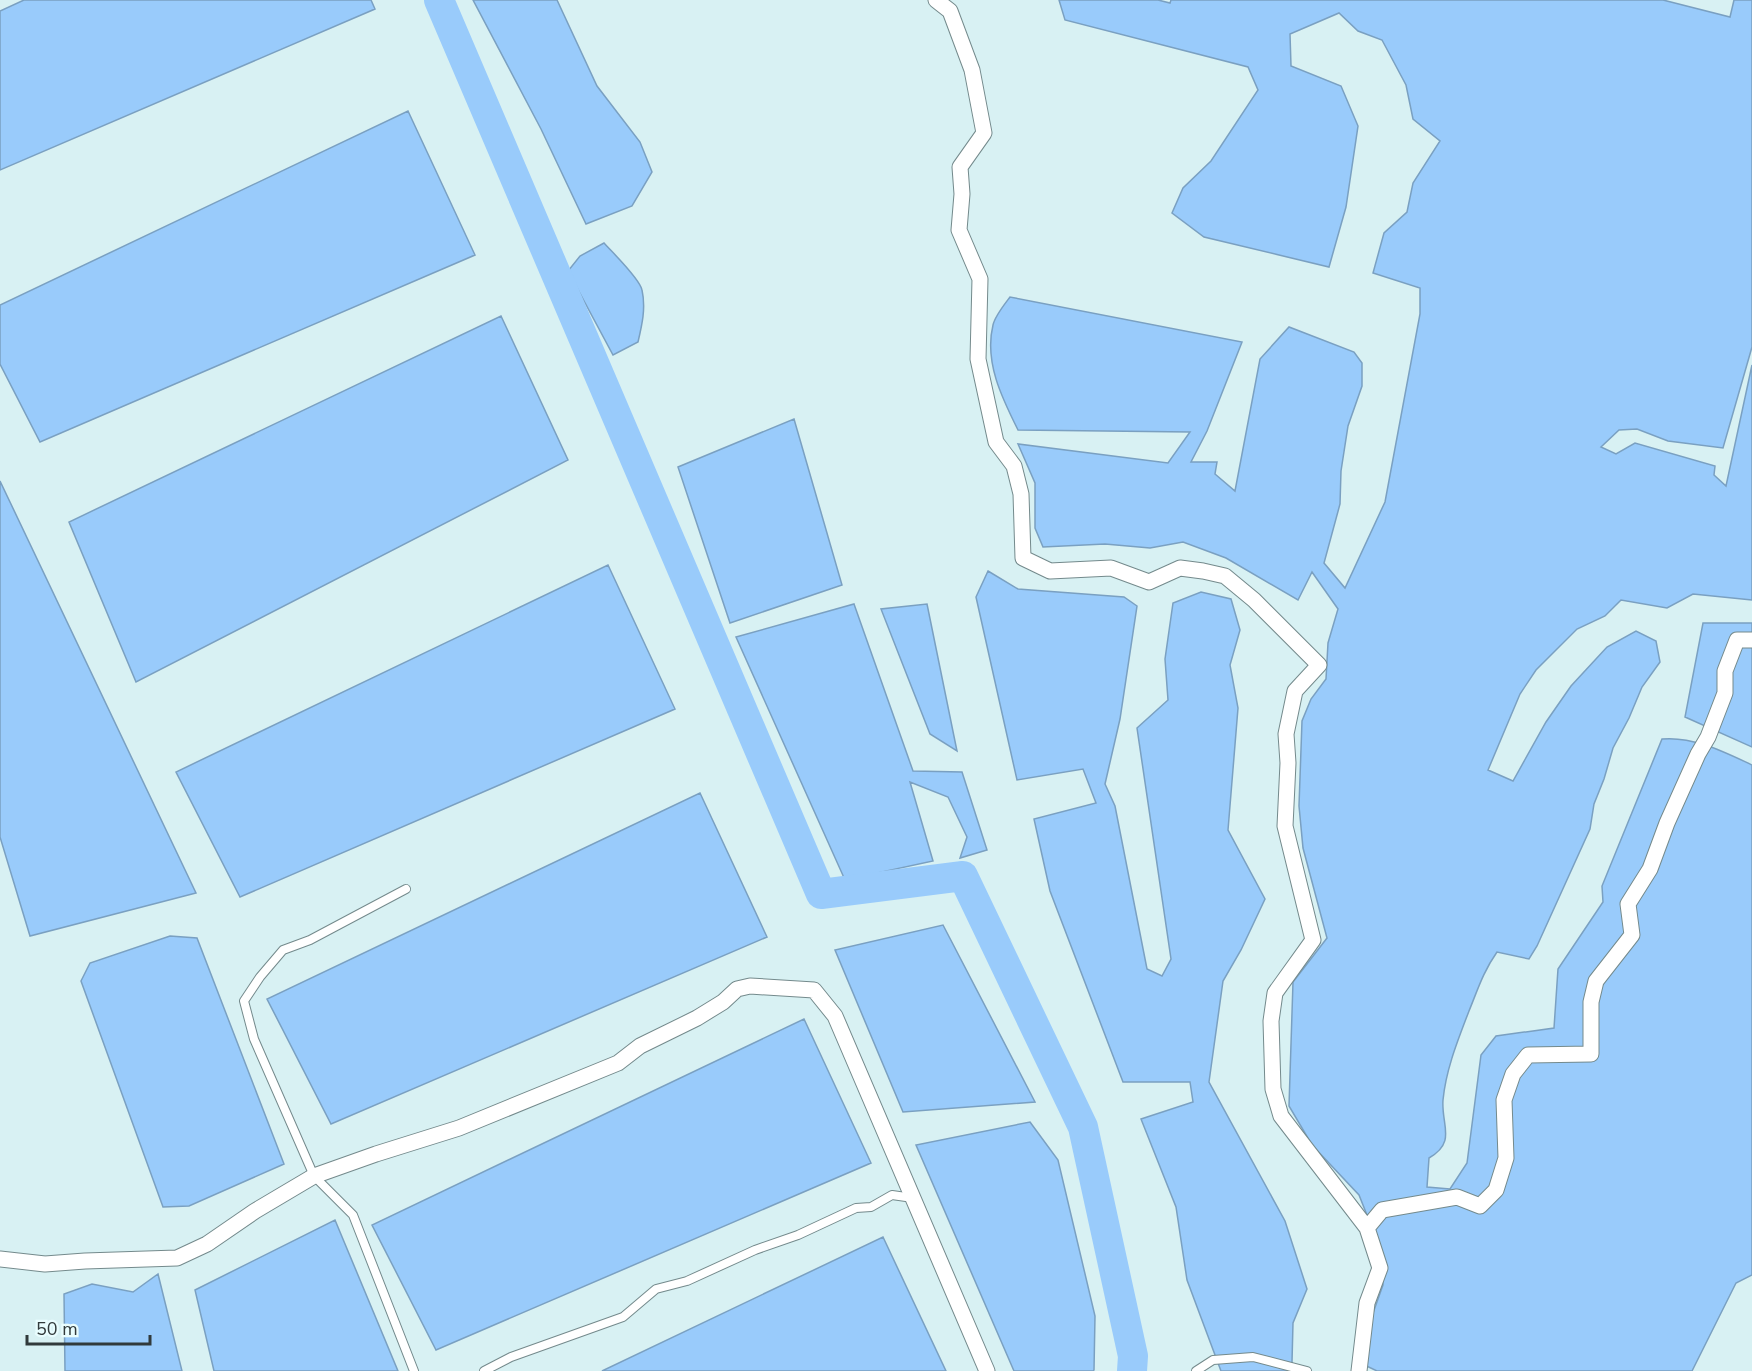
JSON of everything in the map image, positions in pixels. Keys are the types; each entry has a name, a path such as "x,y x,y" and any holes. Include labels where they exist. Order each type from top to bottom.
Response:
{"street":[{"path":"936,0 950,11 972,70 984,133 960,167 962,195 958,230 980,279 978,359 996,442 1014,466 1020,494 1023,558 1050,571 1111,568 1149,582 1180,568 1225,576 1254,600 1319,665 1295,691 1286,734 1288,763 1285,825 1313,940 1275,993 1270,1021 1273,1089 1281,1116 1367,1228 1380,1268 1367,1304 1359,1371"},
{"path":"1367,1228 1382,1210 1422,1205 1457,1197 1480,1206 1496,1190 1506,1158 1504,1100 1513,1074 1528,1055 1591,1054 1591,1002 1596,981 1632,935 1628,904 1650,869 1666,823 1708,737 1725,693 1725,671 1737,640 1752,640"},
{"path":"0,1259 45,1264 177,1258 207,1244 255,1211 314,1176 459,1128 618,1063 640,1046 697,1018 723,1002 737,989 750,986 814,990 835,1016 987,1371"}],"lane":[{"path":"406,889 310,940 282,950 244,1001 254,1039 314,1176 353,1215 414,1371"},
{"path":"484,1371 511,1357 623,1317 656,1289 687,1281 856,1208 871,1207 892,1195 913,1198"},
{"path":"1196,1371 1212,1360 1253,1357 1307,1371"}],"water":[{"path":"24,0 371,0 375,9 0,170 0,11"},
{"path":"473,0 557,0 597,86 640,142 652,172 632,206 586,224 541,129"},
{"path":"1059,0 1158,0 1170,3 1171,0 1663,0 1730,17 1734,0 1752,0 1752,347 1723,448 1668,441 1637,429 1619,430 1601,447 1616,454 1635,443 1715,466 1714,475 1726,486 1752,365 1752,600 1693,594 1667,608 1621,600 1605,616 1577,629 1536,670 1520,694 1488,770 1513,781 1546,722 1571,686 1607,647 1636,631 1656,641 1660,662 1642,687 1613,748 1594,804 1590,829 1537,946 1529,959 1497,952 1481,981 1450,1066 1443,1100 1445,1139 1438,1152 1429,1158 1427,1187 1450,1189 1467,1163 1481,1055 1496,1036 1554,1028 1558,969 1603,902 1602,886 1662,739 1697,742 1752,765 1752,1275 1736,1283 1692,1371 1377,1371 1356,1361 1383,1285 1380,1248 1359,1195 1312,1145 1289,1106 1293,982 1327,938 1303,848 1299,806 1302,721 1311,699 1326,679 1328,643 1338,609 1312,572 1298,600 1226,558 1183,542 1150,548 1105,544 1043,547 1035,528 1035,483 1018,444 1168,463 1190,432 1018,430 996,379 991,339 996,318 1010,297 1242,342 1207,431 1191,462 1217,462 1215,474 1235,491 1260,359 1289,327 1354,352 1362,363 1362,386 1348,426 1341,471 1340,504 1324,563 1345,588 1385,502 1420,314 1420,288 1373,273 1384,233 1407,212 1413,183 1440,141 1413,119 1406,85 1382,40 1358,31 1339,13 1290,34 1291,66 1341,86 1358,126 1346,207 1329,267 1204,237 1172,213 1183,188 1211,161 1258,90 1248,67 1065,20"},
{"path":"408,111 475,255 40,442 0,364 0,305"},
{"path":"604,243 640,285 644,303 638,342 613,355 568,271 580,256"},
{"path":"501,316 568,460 136,682 69,522"},
{"path":"794,419 842,585 730,623 678,467"},
{"path":"0,481 196,893 30,936 0,837"},
{"path":"608,565 675,709 240,897 176,772"},
{"path":"988,571 1018,589 1124,597 1137,606 1120,719 1105,784 1115,806 1147,969 1162,976 1171,959 1137,728 1168,700 1165,659 1173,603 1201,592 1231,599 1240,630 1230,665 1238,708 1228,830 1265,899 1241,950 1223,981 1209,1082 1285,1221 1307,1289 1293,1323 1292,1362 1295,1371 1221,1371 1187,1280 1176,1207 1141,1119 1193,1102 1190,1082 1123,1082 1050,891 1034,819 1096,803 1083,769 1017,780 976,597"},
{"path":"854,604 913,771 962,772 987,850 960,858 967,837 948,797 910,782 933,861 845,880 736,637"},
{"path":"927,604 957,751 930,734 881,609"},
{"path":"1703,623 1752,623 1752,747 1685,717"},
{"path":"700,793 767,937 331,1124 267,999"},
{"path":"943,925 1035,1102 903,1112 835,950"},
{"path":"170,936 197,938 284,1164 189,1206 163,1207 81,981 90,963"},
{"path":"804,1019 871,1163 436,1350 372,1225"},
{"path":"1030,1122 1058,1160 1095,1316 1093,1371 1014,1371 916,1145"},
{"path":"335,1220 398,1371 214,1371 195,1290"},
{"path":"883,1237 946,1371 602,1371"},
{"path":"158,1274 182,1371 65,1371 64,1294 92,1284 133,1292"}],"waterway":[{"path":"439,0 821,894 963,876 1083,1127 1133,1356 1132,1371"}]}
